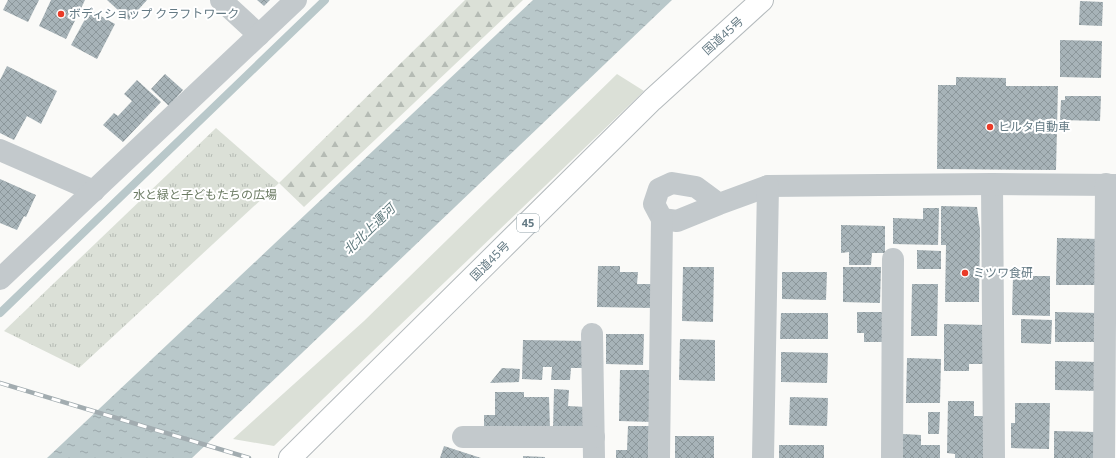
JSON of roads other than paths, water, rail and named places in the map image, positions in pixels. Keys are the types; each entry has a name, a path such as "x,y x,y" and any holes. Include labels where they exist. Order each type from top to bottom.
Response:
{"highway":[{"name":"国道45号","path":"295,454 652,100 762,0"}],"street":[{"path":"221,0 258,35"},
{"path":"0,280 296,0"},
{"path":"0,150 94,191"},
{"path":"659,458 662,219 654,204 659,189 672,183 696,188 719,204"},
{"path":"992,184 994,458"},
{"path":"662,219 677,221 768,186 1111,184 1104,458"},
{"path":"763,458 768,186"},
{"path":"892,458 893,258"},
{"path":"463,437 594,447 592,334"}],"water":[{"name":"北北上運河","path":"533,0 672,0 192,458 47,458"}],"waterway":[{"path":"0,313 325,0"}],"railway":[{"path":"0,383 249,458"}],"place":[{"name":"ボディショップ クラフトワーク","path":"61,14"},
{"name":"ヒルタ自動車","path":"990,127"},
{"name":"ミツワ食研","path":"965,273"}],"park label":[{"name":"水と緑と子どもたちの広場","path":"205,195"}]}
